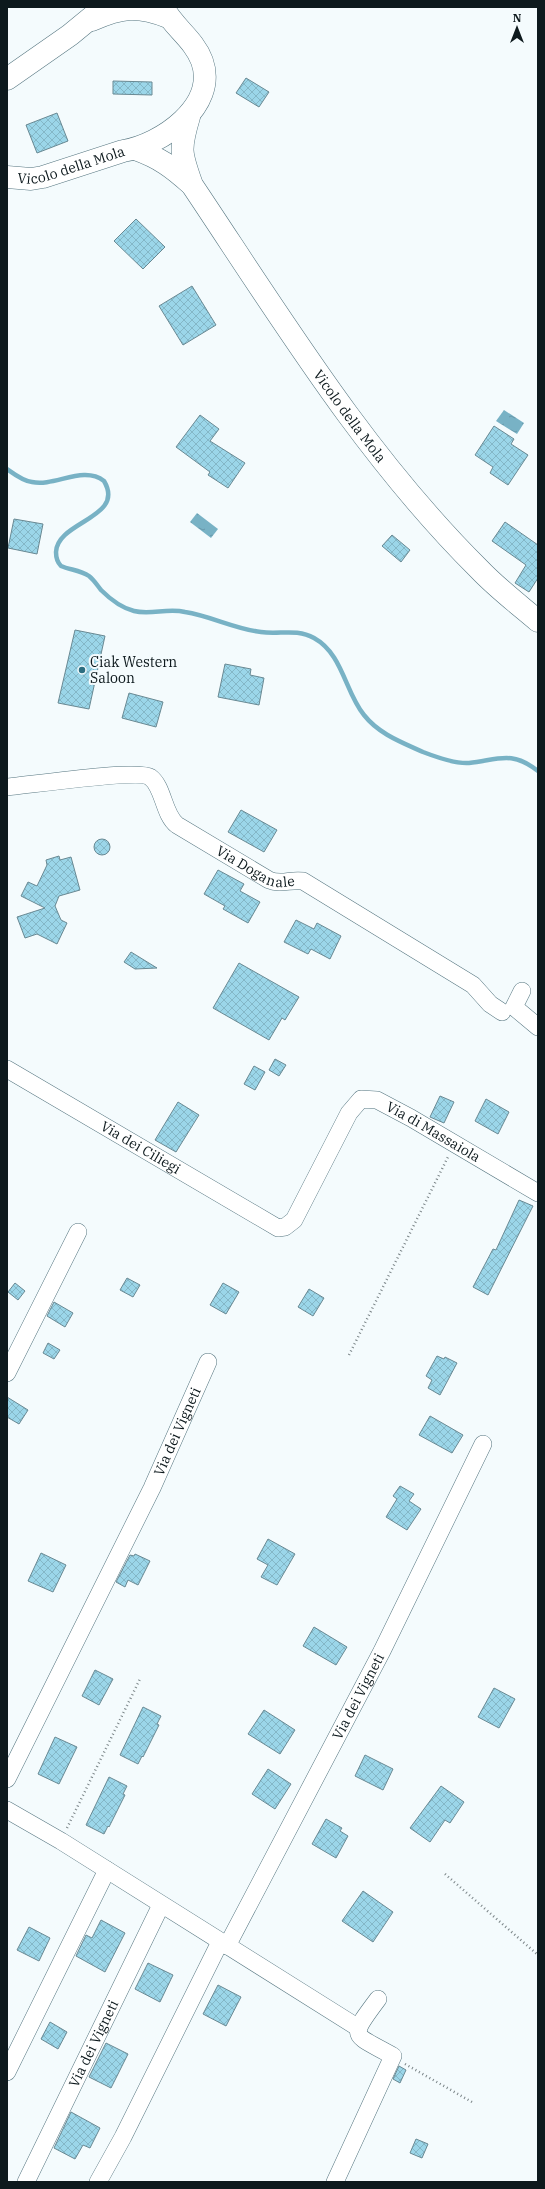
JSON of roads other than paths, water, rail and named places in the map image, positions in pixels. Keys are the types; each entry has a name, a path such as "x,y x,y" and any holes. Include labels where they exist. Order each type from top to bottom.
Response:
{"street":[{"name":"Vicolo della Mola","path":"7,79 98,13 136,8 166,12 187,35 203,65 205,78 199,98 188,117 180,125 135,149 123,151 43,177 32,179 7,177"},
{"name":"Vicolo della Mola","path":"188,117 182,141 182,155 192,186"},
{"name":"Vicolo della Mola","path":"135,149 156,157 170,165 192,186 316,373 382,458 430,518 480,570 538,621"},
{"name":"Via Doganale","path":"7,787 126,775 148,776 155,783 169,816 177,825 269,880 279,883 297,880 303,881 473,985 490,1004 502,1012"},
{"path":"522,991 514,1007 517,1012 538,1027"},
{"name":"Via dei Ciliegi","path":"7,1069 275,1226"},
{"name":"Via di Massaiola","path":"275,1226 283,1227 294,1220 349,1113 361,1099 377,1100 411,1118 538,1193"},
{"path":"7,1372 78,1232"},
{"name":"Via dei Vigneti","path":"7,1779 152,1488 208,1362"},
{"name":"Via dei Vigneti","path":"98,2182 123,2137 223,1944 382,1651 483,1444"},
{"path":"7,1810 61,1841 223,1944 358,2026"},
{"path":"7,2072 107,1870"},
{"name":"Via dei Vigneti","path":"26,2182 161,1905"},
{"path":"335,2182 393,2056 360,2038 357,2032 358,2026 378,1999"}],"water":[{"path":"504,410 524,423 517,434 496,421"},
{"path":"197,513 218,529 211,538 190,522"}],"waterway":[{"path":"7,469 22,479 32,482 50,482 87,475 104,481 108,493 106,503 99,512 67,533 59,542 56,556 61,566 82,572 89,576 104,593 120,605 129,610 140,612 185,612 261,632 294,632 307,635 324,645 338,663 352,696 364,715 376,727 391,737 423,752 452,761 469,763 512,758 520,760 538,771"}],"place":[{"name":"Ciak Western Saloon","path":"82,670"}]}
